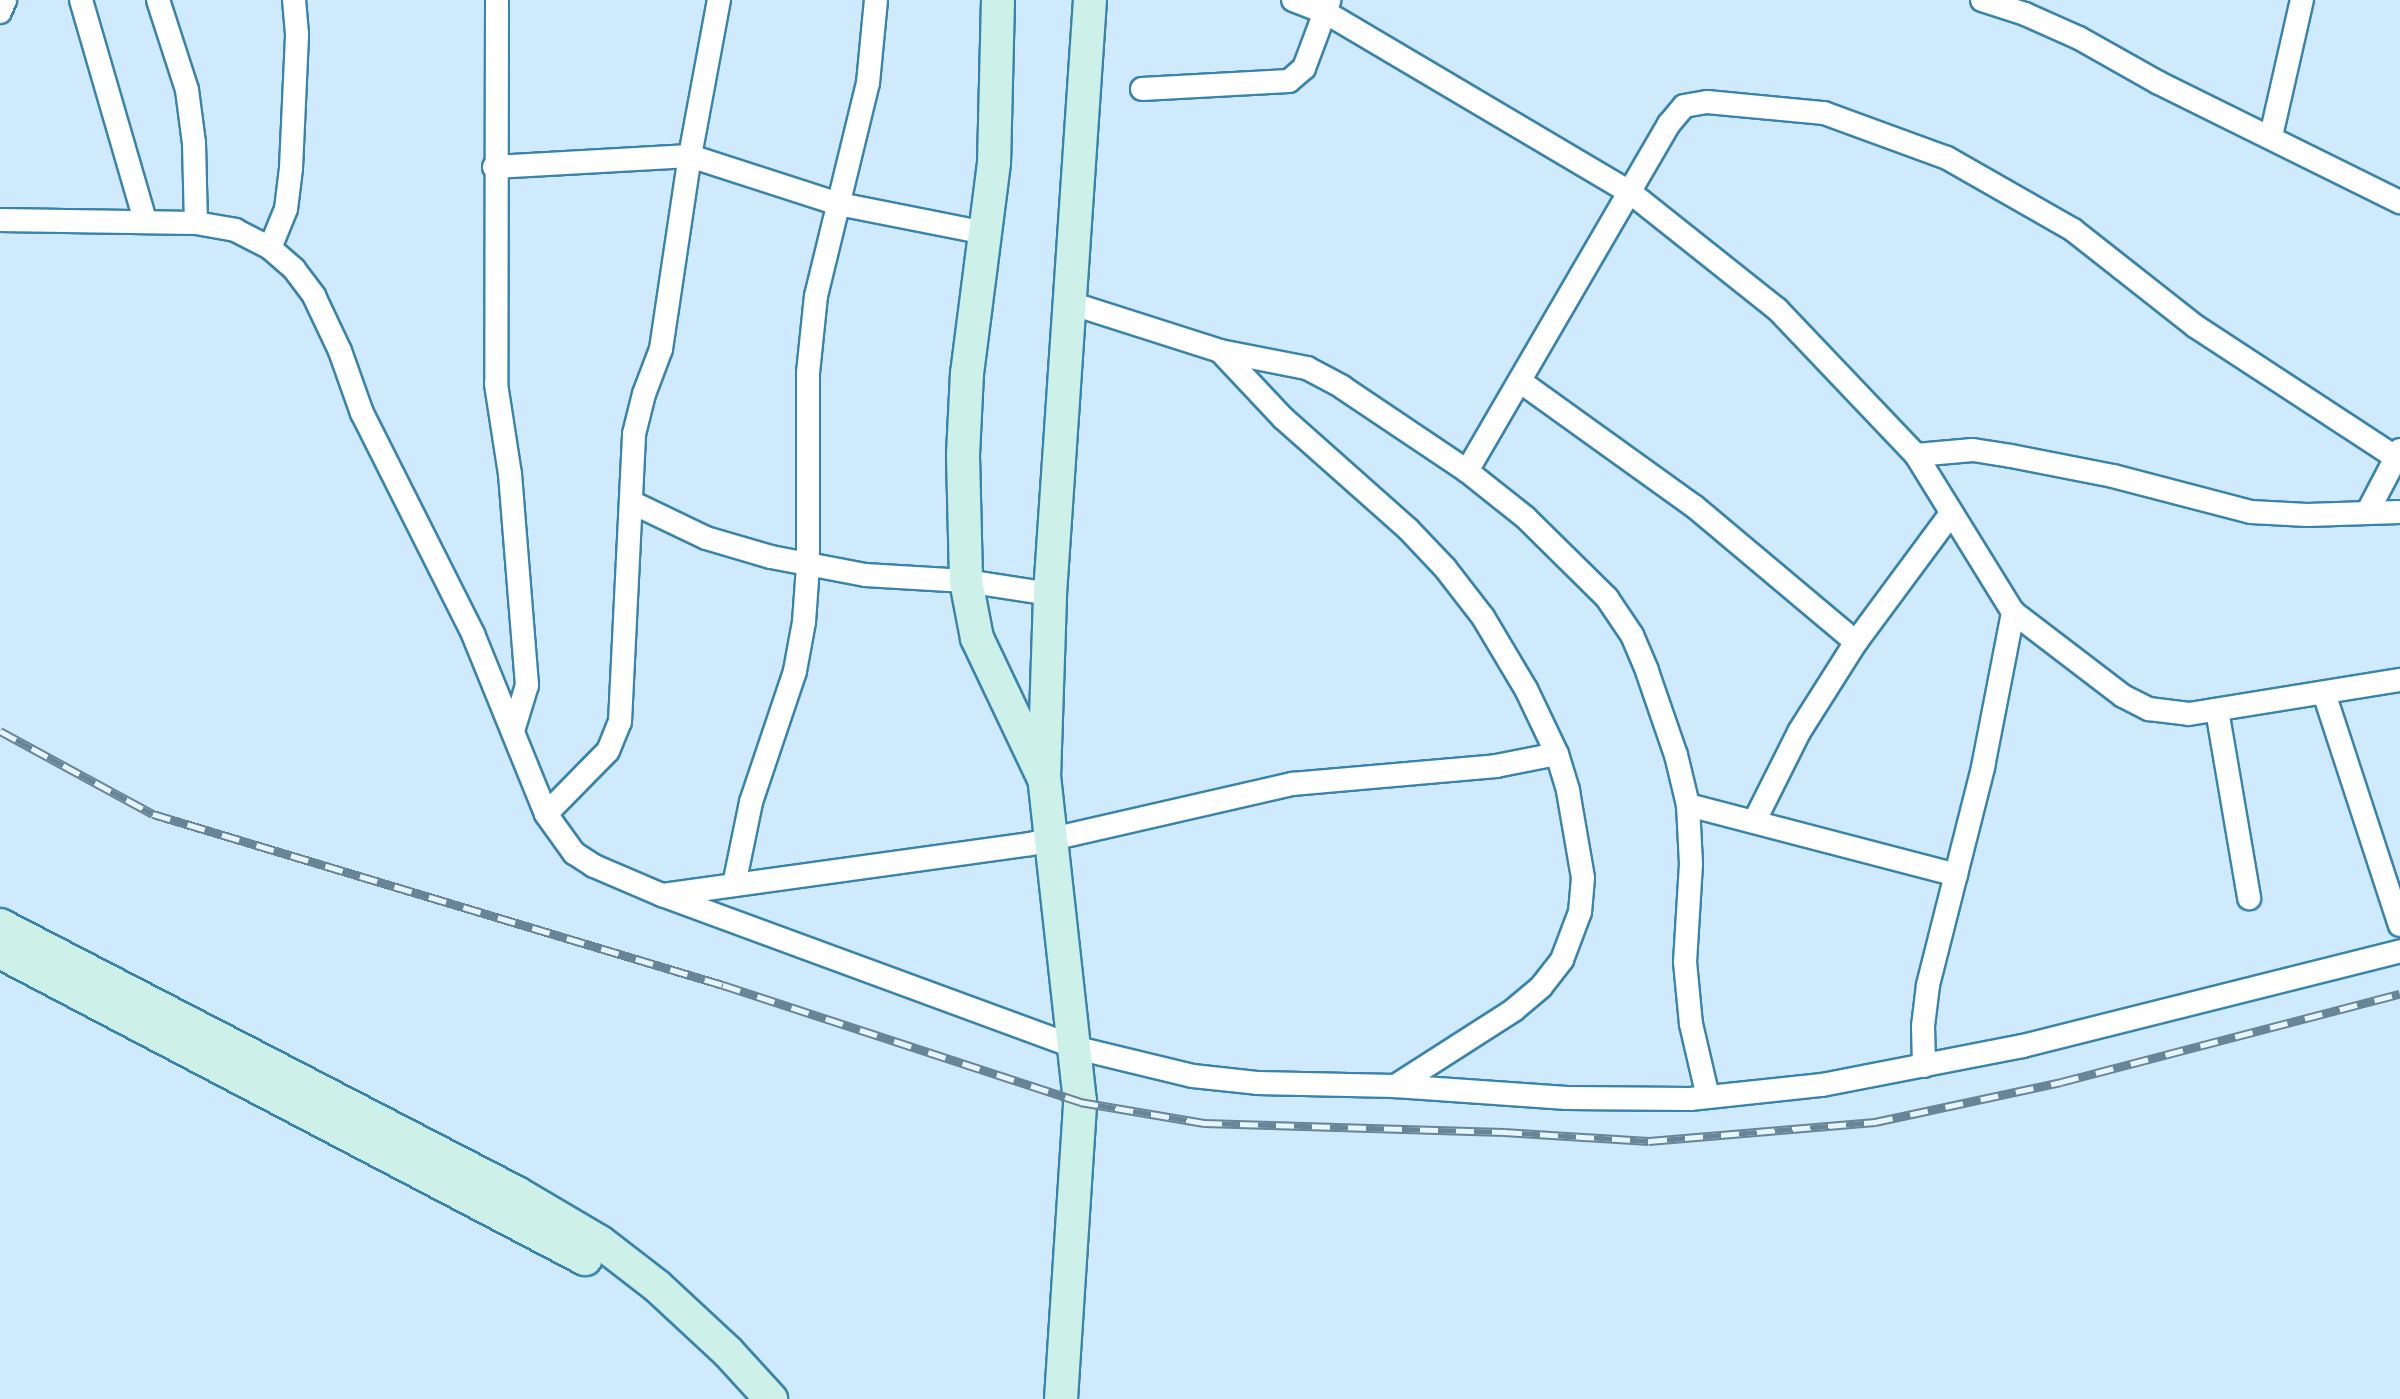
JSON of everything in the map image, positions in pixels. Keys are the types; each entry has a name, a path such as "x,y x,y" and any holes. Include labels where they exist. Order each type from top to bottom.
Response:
{"street":[{"path":"0,12 5,0"},
{"path":"81,0 145,221"},
{"path":"158,0 187,90 194,143 196,223"},
{"path":"270,248 286,209 291,168 297,34 294,0"},
{"path":"497,0 494,167 496,384 510,474 527,685 513,731"},
{"path":"546,814 608,751 620,722 634,434 644,394 661,349 690,156 719,0"},
{"path":"734,885 751,802 795,671 804,622 808,566 808,373 816,296 868,83 876,0"},
{"path":"998,0 998,100 986,233 967,373 963,456 966,581 977,638 1044,778"},
{"path":"1061,1399 1080,1124 1077,1048 1044,778 1050,594 1090,0"},
{"path":"1293,0 1327,6 1631,193 1777,309 1916,455 1950,515 2013,612 2101,682 2149,709 2189,714 2400,680"},
{"path":"1982,0 2025,14 2079,38 2159,83 2400,202"},
{"path":"2271,136 2302,0"},
{"path":"1142,89 1289,81 1304,68 1327,6"},
{"path":"1467,471 1669,124 1684,106 1707,102 1824,113 1947,158 2030,202 2073,230 2195,326 2397,453 2368,511"},
{"path":"494,167 690,156 839,204 986,233"},
{"path":"0,220 196,223 235,230 270,248 294,269 314,296 340,351 362,413 413,520 458,601 546,814 574,853 594,866 662,895 1077,1048 1193,1076 1285,1085 1395,1086 1660,1101 1822,1085 1924,1066 2185,1008 2400,951"},
{"path":"1070,303 1220,351 1307,368 1342,387 1467,471 1578,566 1632,635 1662,711 1688,805 1691,864 1685,962 1691,1024 1708,1097"},
{"path":"1220,351 1283,418 1408,529 1445,568 1490,629 1526,689 1557,754 1577,832 1583,878 1580,912 1562,960 1541,987 1514,1010 1395,1086"},
{"path":"1521,382 1695,507 1856,642"},
{"path":"1916,455 1973,450 2011,456 2113,476 2251,512 2307,515 2400,512"},
{"path":"631,502 706,538 808,566 865,575 966,581 1050,594"},
{"path":"1755,820 1799,732 1856,642 1950,515"},
{"path":"1924,1066 1923,1026 1928,985 1983,767 2013,612"},
{"path":"997,685 1011,692 1029,694 1041,686 1048,675"},
{"path":"2324,693 2400,925"},
{"path":"2217,710 2249,898"},
{"path":"662,895 1053,839 1292,784 1496,766 1557,754"},
{"path":"1688,805 1755,820 1956,875"},
{"path":"0,925 511,1204 632,1292 674,1327 742,1399"},
{"path":"0,952 511,1204 600,1242 657,1286 728,1352 771,1399"}],"railway":[{"path":"0,731 153,814 723,985 1080,1102 1204,1123 1504,1132 1649,1141 1875,1122 2061,1082 2400,994"}]}
